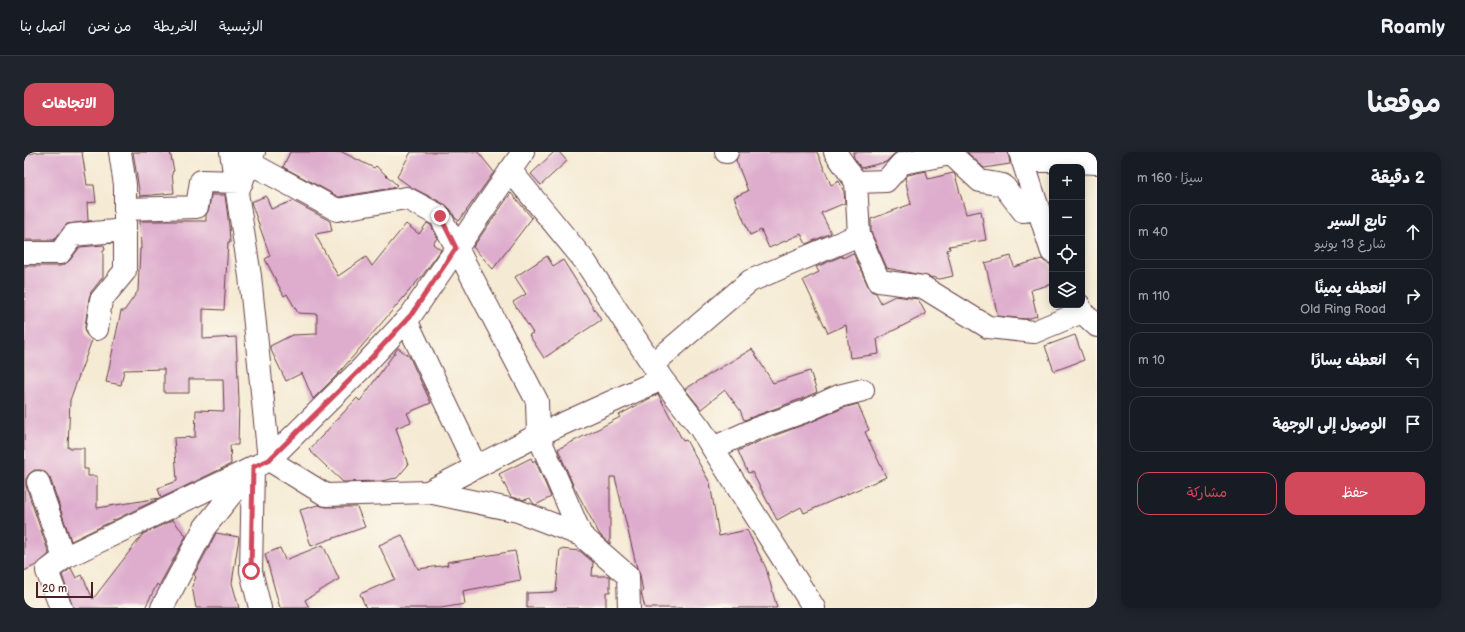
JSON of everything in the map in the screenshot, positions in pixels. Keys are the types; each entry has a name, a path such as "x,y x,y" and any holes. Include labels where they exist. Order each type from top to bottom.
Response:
{"street":[{"path":"97,329 101,300 125,270 125,185 120,152"},
{"path":"231,152 244,174 261,463 251,571 260,608"},
{"path":"162,608 205,527 261,463 359,371 411,315 523,152"},
{"path":"835,152 856,182 859,236 879,281 923,287 988,327 1034,332 1086,314"},
{"path":"856,182 886,181 900,157 951,154 980,181 1002,185 1023,210 1037,209"},
{"path":"1049,243 1021,156 1097,163"},
{"path":"510,170 584,260 658,372 700,428 814,608"},
{"path":"24,253 60,253 73,235 125,219 197,207 201,181 244,174 337,210 406,198 440,216 537,401 538,435 581,535"},
{"path":"428,492 658,372 750,281 859,236"},
{"path":"406,320 476,467"},
{"path":"713,448 755,429 806,411 839,396 862,390"},
{"path":"261,463 326,495 428,492 518,511 581,535 628,576 629,608"},
{"path":"61,608 47,571 64,558 261,463"},
{"path":"38,482 64,558"}],"building":[{"path":"38,152 82,152 87,185 94,185 96,202 87,203 88,221 92,221 67,224 54,240 24,240 24,155"},
{"path":"133,152 170,152 174,171 172,172 174,193 140,196"},
{"path":"290,152 342,152 374,168 376,166 397,185 393,188 339,197 283,167"},
{"path":"411,152 478,152 494,172 459,221 455,218 451,210 446,205 411,187 397,177"},
{"path":"554,152 559,152 567,161 541,185 531,174"},
{"path":"739,152 817,152 831,185 839,181 844,192 845,203 821,213 831,233 806,244 801,234 769,248 761,230 750,235 734,197 748,191 736,160"},
{"path":"853,152 897,152 886,162 861,168 854,158"},
{"path":"967,152 1008,152 1010,164 984,168"},
{"path":"926,171 928,179 953,173 955,175 966,214 981,211 986,240 949,246 950,249 947,250 953,276 940,279 887,268 871,232 871,219 911,204 905,178 908,175"},
{"path":"511,193 532,218 493,269 473,247"},
{"path":"211,195 225,195 230,243 228,243 224,310 203,309 203,339 236,337 239,400 238,445 230,445 231,464 161,498 158,488 177,481 174,438 195,437 196,410 224,411 223,379 189,379 189,393 164,393 164,369 124,370 121,385 106,382 121,311 124,311 138,291 141,249 140,221 206,221"},
{"path":"266,196 271,209 293,201 330,221 332,231 315,234 338,276 366,257 372,266 406,224 419,234 427,223 431,225 437,238 433,244 441,250 422,276 337,375 313,399 302,373 286,381 270,348 270,346 292,335 317,334 317,314 298,313 287,294 284,296 265,259 270,256 251,202"},
{"path":"104,245 103,277 91,292 85,327 86,334 92,340 70,400 68,448 84,448 84,469 88,469 88,476 97,476 97,508 160,498 71,541 50,478 41,470 34,470 26,479 26,486 49,554 38,564 24,571 24,266 60,266 70,260 80,247"},
{"path":"853,253 868,286 871,291 876,293 881,303 895,296 918,299 926,314 877,339 879,354 850,358 846,325 828,333 803,280 819,272 816,267"},
{"path":"547,256 553,266 563,260 601,320 544,358 529,335 533,333 513,302 526,294 515,277"},
{"path":"1011,256 1014,267 1042,259 1049,264 1049,285 1031,290 1037,316 1026,319 998,316 985,263"},
{"path":"1075,335 1084,360 1054,371 1045,346"},
{"path":"398,348 409,356 431,403 407,413 411,422 396,428 408,465 397,478 381,481 343,482 309,450 357,398 360,401"},
{"path":"752,349 773,383 810,371 817,392 744,420 740,410 725,390 701,409 685,389"},
{"path":"658,394 683,441 686,440 710,483 719,536 747,530 766,568 777,608 645,608 641,592 643,592 640,575 615,477 610,477 610,544 600,535 573,485 558,449 620,417 619,415"},
{"path":"858,404 869,430 865,432 886,477 804,513 801,507 777,520 752,472 748,473 738,451 843,408"},
{"path":"531,458 533,462 535,460 551,497 536,505 530,498 525,500 511,497 499,474"},
{"path":"318,505 326,507 357,507 365,527 311,546 300,510"},
{"path":"173,520 186,536 159,586 157,584 145,608 73,608 62,575 71,568 76,578 82,575 93,599 143,534"},
{"path":"216,533 239,537 232,583 239,608 196,608 192,586 196,577 194,575"},
{"path":"402,535 418,569 448,565 447,562 515,551 521,580 463,591 465,604 441,608 366,608 360,594 395,579 379,545"},
{"path":"323,545 339,579 305,600 309,608 280,608 265,554 280,548 285,560"},
{"path":"560,549 580,551 593,562 592,576 610,577 610,592 606,592 606,608 527,608 527,593 556,592"}],"route":[{"path":"251,571 253,467 269,460 359,371 411,315 456,248 440,216"}]}
